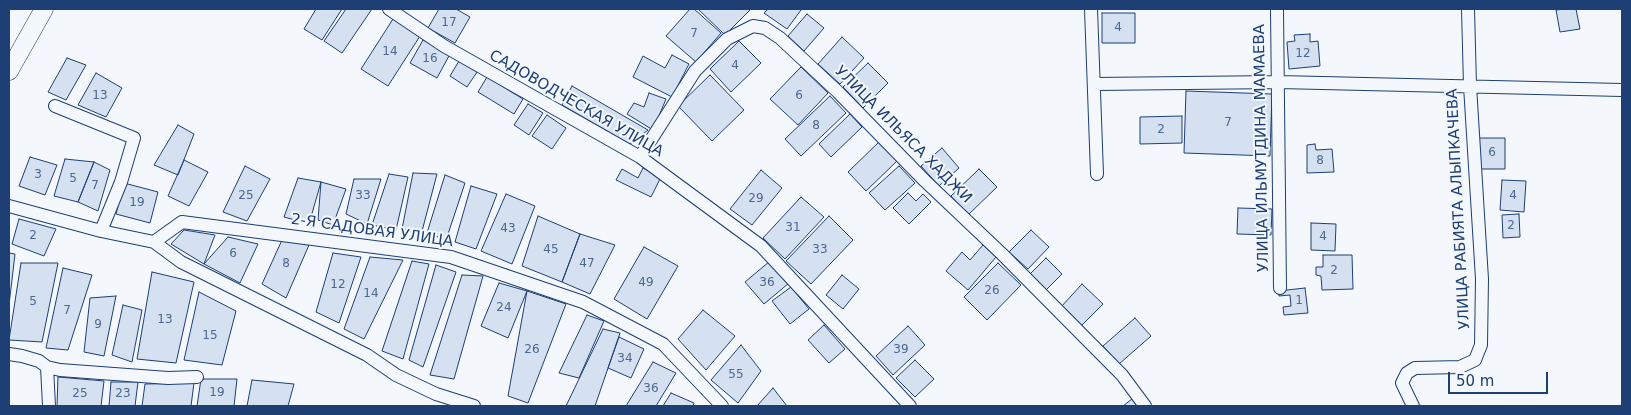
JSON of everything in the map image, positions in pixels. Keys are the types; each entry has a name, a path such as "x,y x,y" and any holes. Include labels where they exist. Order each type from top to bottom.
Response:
{"main road":[{"path":"9,70 44,9"}],"street":[{"name":"САДОВОДЧЕСКАЯ УЛИЦА","path":"389,9 444,46 640,157 761,246 910,406"},
{"path":"1092,9 1097,174"},
{"name":"УЛИЦА ИЛЬМУТДИНА МАМАЕВА","path":"1277,9 1280,288"},
{"name":"УЛИЦА РАБИЯТА АЛЫПКАЧЕВА","path":"1413,406 1402,383 1407,373 1416,368 1460,367 1475,360 1481,345 1482,279 1470,86 1468,9"},
{"name":"УЛИЦА ИЛЬЯСА ХАДЖИ","path":"640,157 695,71 727,39 753,26 765,28 780,38 838,92 925,181 1002,254 1122,375 1145,406"},
{"path":"1094,84 1279,82 1622,90"},
{"path":"55,106 134,138 121,182 101,231"},
{"path":"9,206 101,231 154,242 181,262 367,355 396,374 436,394 474,406"},
{"name":"2-Я САДОВАЯ УЛИЦА","path":"154,242 182,222 451,257 583,302 663,344 722,406"},
{"path":"9,354 22,356 47,367 60,370 158,377 196,377"},
{"path":"47,367 49,406"}],"building":[{"path":"316,9 342,9 322,40 304,29"},
{"path":"346,9 372,9 342,53 324,41"},
{"path":"439,9 456,9 470,17 455,43 428,28"},
{"path":"690,9 694,9 721,33 696,62 666,36"},
{"path":"698,9 751,9 725,35"},
{"path":"768,9 801,10 787,29 764,13"},
{"path":"1576,9 1580,29 1560,32 1556,10"},
{"path":"1102,13 1135,13 1135,43 1102,43"},
{"path":"807,14 824,28 804,51 788,36"},
{"path":"393,19 420,36 388,86 361,69"},
{"path":"1310,34 1310,42 1318,41 1320,66 1289,69 1287,42 1295,41 1294,35"},
{"path":"842,37 864,58 840,84 818,64"},
{"path":"423,40 450,54 437,78 410,63"},
{"path":"739,41 761,63 731,92 710,69"},
{"path":"672,55 689,64 672,97 633,77 643,56 665,68"},
{"path":"67,58 86,65 66,100 48,92"},
{"path":"459,61 477,72 467,87 450,76"},
{"path":"868,63 888,83 863,108 843,87"},
{"path":"801,67 828,93 798,125 770,99"},
{"path":"96,73 122,88 106,117 78,105"},
{"path":"710,75 744,110 712,141 678,106"},
{"path":"487,77 523,99 514,114 478,92"},
{"path":"572,86 648,130 630,144 562,105"},
{"path":"1186,91 1272,94 1270,156 1184,153"},
{"path":"649,93 666,99 653,130 627,114 634,103 644,107"},
{"path":"830,96 846,113 801,156 785,139"},
{"path":"528,104 543,113 529,135 514,125"},
{"path":"850,114 862,127 831,157 819,144"},
{"path":"547,115 566,128 552,149 532,136"},
{"path":"1182,116 1182,143 1140,144 1140,117"},
{"path":"178,125 194,134 178,175 154,165"},
{"path":"1479,138 1505,138 1505,169 1480,169"},
{"path":"879,142 897,161 866,191 848,172"},
{"path":"1315,144 1316,150 1332,149 1334,172 1307,173 1307,145"},
{"path":"942,148 959,168 939,186 921,166"},
{"path":"30,157 57,165 45,195 19,186"},
{"path":"65,159 94,162 78,202 54,196"},
{"path":"184,160 208,172 189,206 168,196"},
{"path":"94,162 110,170 98,211 78,202"},
{"path":"245,166 270,179 247,221 223,212"},
{"path":"899,166 915,183 885,210 869,193"},
{"path":"643,168 661,177 651,197 616,180 622,169 638,178"},
{"path":"979,169 997,187 968,215 951,196"},
{"path":"761,170 782,188 752,225 730,209"},
{"path":"413,173 437,174 421,235 402,229"},
{"path":"389,174 408,177 396,230 372,225"},
{"path":"445,175 465,183 446,240 427,233"},
{"path":"298,178 321,182 309,224 284,217"},
{"path":"354,179 381,179 367,224 346,214"},
{"path":"1502,180 1526,181 1524,212 1500,210"},
{"path":"321,182 346,189 333,225 318,220"},
{"path":"124,183 158,192 150,223 116,214"},
{"path":"471,186 497,194 476,249 455,242"},
{"path":"908,193 916,201 923,194 931,202 909,224 893,208"},
{"path":"506,194 535,206 512,264 481,251"},
{"path":"801,197 824,217 785,259 763,238"},
{"path":"1238,208 1272,209 1271,235 1237,234"},
{"path":"1519,214 1520,237 1503,238 1502,215"},
{"path":"538,216 580,234 562,282 522,266"},
{"path":"829,216 853,240 811,284 786,261"},
{"path":"19,219 56,229 44,256 12,244"},
{"path":"1311,223 1336,224 1335,251 1311,250"},
{"path":"184,230 215,235 204,264 171,244"},
{"path":"1031,230 1049,247 1028,269 1009,252"},
{"path":"580,234 615,245 590,294 562,282"},
{"path":"228,237 258,244 240,283 204,264"},
{"path":"282,240 309,245 286,298 262,284"},
{"path":"983,245 996,257 968,290 946,271 962,252 970,260"},
{"path":"644,247 678,266 647,319 614,299"},
{"path":"9,253 15,254 9,305"},
{"path":"333,253 361,257 339,323 316,312"},
{"path":"1323,255 1352,255 1353,289 1322,290 1321,276 1316,275 1316,267 1323,267"},
{"path":"370,257 403,260 364,339 344,329"},
{"path":"1046,258 1062,274 1045,291 1028,276"},
{"path":"412,261 429,264 403,359 382,351"},
{"path":"770,261 789,283 764,304 745,282"},
{"path":"21,263 58,263 42,342 9,340"},
{"path":"998,263 1021,285 987,320 964,297"},
{"path":"436,265 456,272 423,367 409,360"},
{"path":"63,268 92,275 68,350 46,348"},
{"path":"152,272 194,282 176,363 137,359"},
{"path":"462,275 483,276 454,379 430,375"},
{"path":"842,275 859,289 843,309 826,295"},
{"path":"499,283 527,291 508,338 481,326"},
{"path":"1082,284 1103,304 1081,326 1061,307"},
{"path":"791,287 809,309 790,324 772,301"},
{"path":"1305,288 1308,313 1284,315 1283,307 1291,306 1290,295 1279,296 1278,291"},
{"path":"527,291 566,304 528,403 508,396"},
{"path":"199,292 236,311 222,365 184,360"},
{"path":"116,296 104,356 84,352 90,298"},
{"path":"123,305 142,310 132,362 112,355"},
{"path":"703,310 735,336 706,370 678,339"},
{"path":"587,315 604,321 579,378 559,373"},
{"path":"1135,318 1151,336 1119,364 1103,346"},
{"path":"824,325 845,349 829,363 808,340"},
{"path":"908,326 925,345 893,375 876,356"},
{"path":"603,329 620,333 595,406 566,406"},
{"path":"619,337 644,349 631,378 608,368"},
{"path":"741,345 761,371 738,403 711,380"},
{"path":"915,360 934,379 915,397 896,378"},
{"path":"653,362 676,373 656,406 626,406"},
{"path":"58,377 104,381 101,406 57,406"},
{"path":"201,379 237,379 234,406 197,406"},
{"path":"252,380 294,384 288,406 247,406"},
{"path":"111,382 138,382 135,406 109,406"},
{"path":"194,383 191,406 142,406 145,384"},
{"path":"773,388 787,406 757,406"},
{"path":"671,393 694,403 693,406 663,406"},
{"path":"1132,399 1137,406 1123,406"}]}
